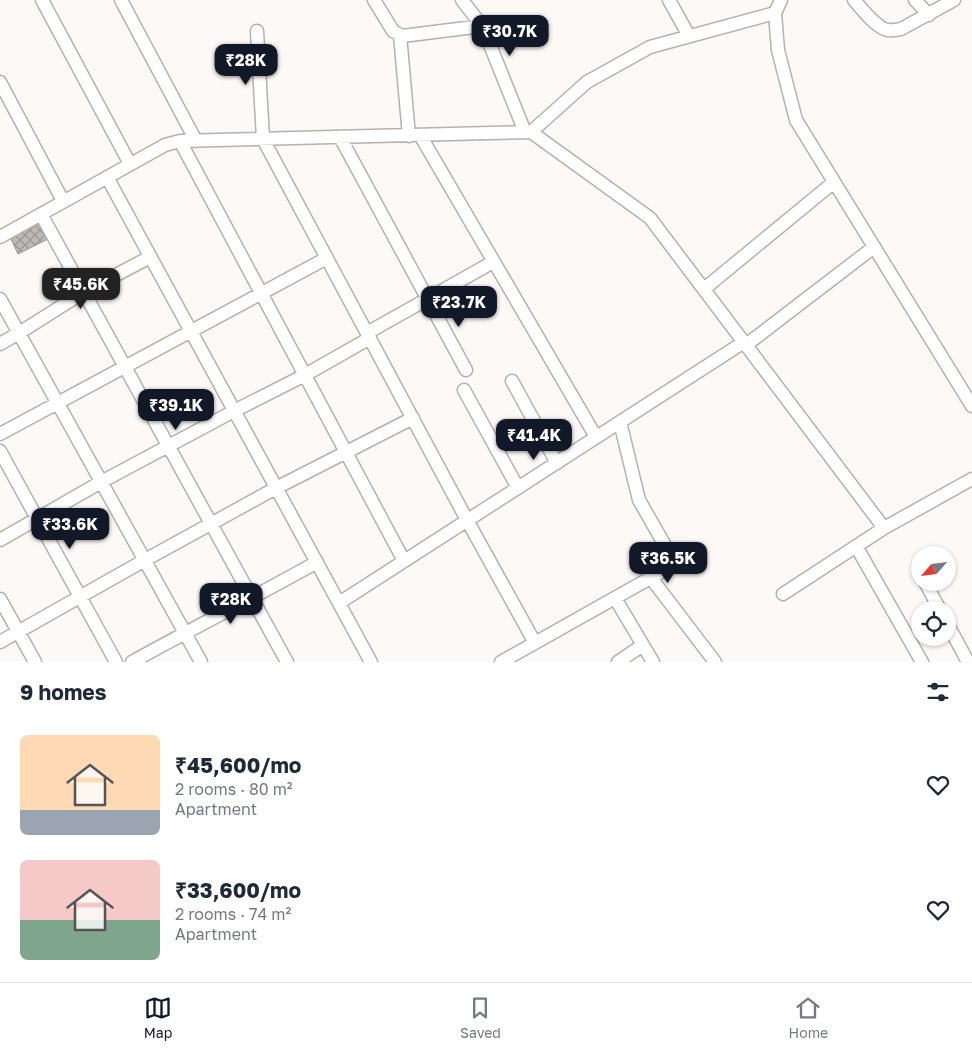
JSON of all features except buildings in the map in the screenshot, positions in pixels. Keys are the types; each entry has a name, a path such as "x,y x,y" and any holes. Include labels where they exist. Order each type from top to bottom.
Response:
{"street":[{"path":"42,0 130,164"},
{"path":"374,0 393,31 400,35 407,36 482,26"},
{"path":"462,0 482,26 528,132 650,218 884,528"},
{"path":"669,0 689,36"},
{"path":"781,0 775,13 778,50 796,120 972,406"},
{"path":"854,0 880,27 894,31 901,30 954,0"},
{"path":"914,0 929,15"},
{"path":"127,3 196,141"},
{"path":"1,234 64,202 165,145 180,141 528,132 587,82 650,47 775,13"},
{"path":"257,31 263,139 535,643"},
{"path":"400,35 415,135 493,262 596,438"},
{"path":"0,82 64,202"},
{"path":"340,137 466,370"},
{"path":"180,141 404,561"},
{"path":"107,177 371,662"},
{"path":"704,288 834,182"},
{"path":"41,214 287,662"},
{"path":"339,603 745,343 874,247"},
{"path":"0,344 84,292 150,257"},
{"path":"0,434 126,368 327,258"},
{"path":"0,540 101,482 305,375 428,299 493,262"},
{"path":"0,298 201,662"},
{"path":"512,381 557,463"},
{"path":"464,390 518,488"},
{"path":"0,642 211,523 413,418"},
{"path":"501,662 651,578 672,564 671,556 639,500 620,422"},
{"path":"0,451 116,662"},
{"path":"783,594 884,528 972,479"},
{"path":"856,546 922,662"},
{"path":"132,662 317,562"},
{"path":"651,578 715,662"},
{"path":"615,598 653,662"},
{"path":"0,599 35,662"},
{"path":"956,641 966,662"},
{"path":"618,662 643,645"}]}
